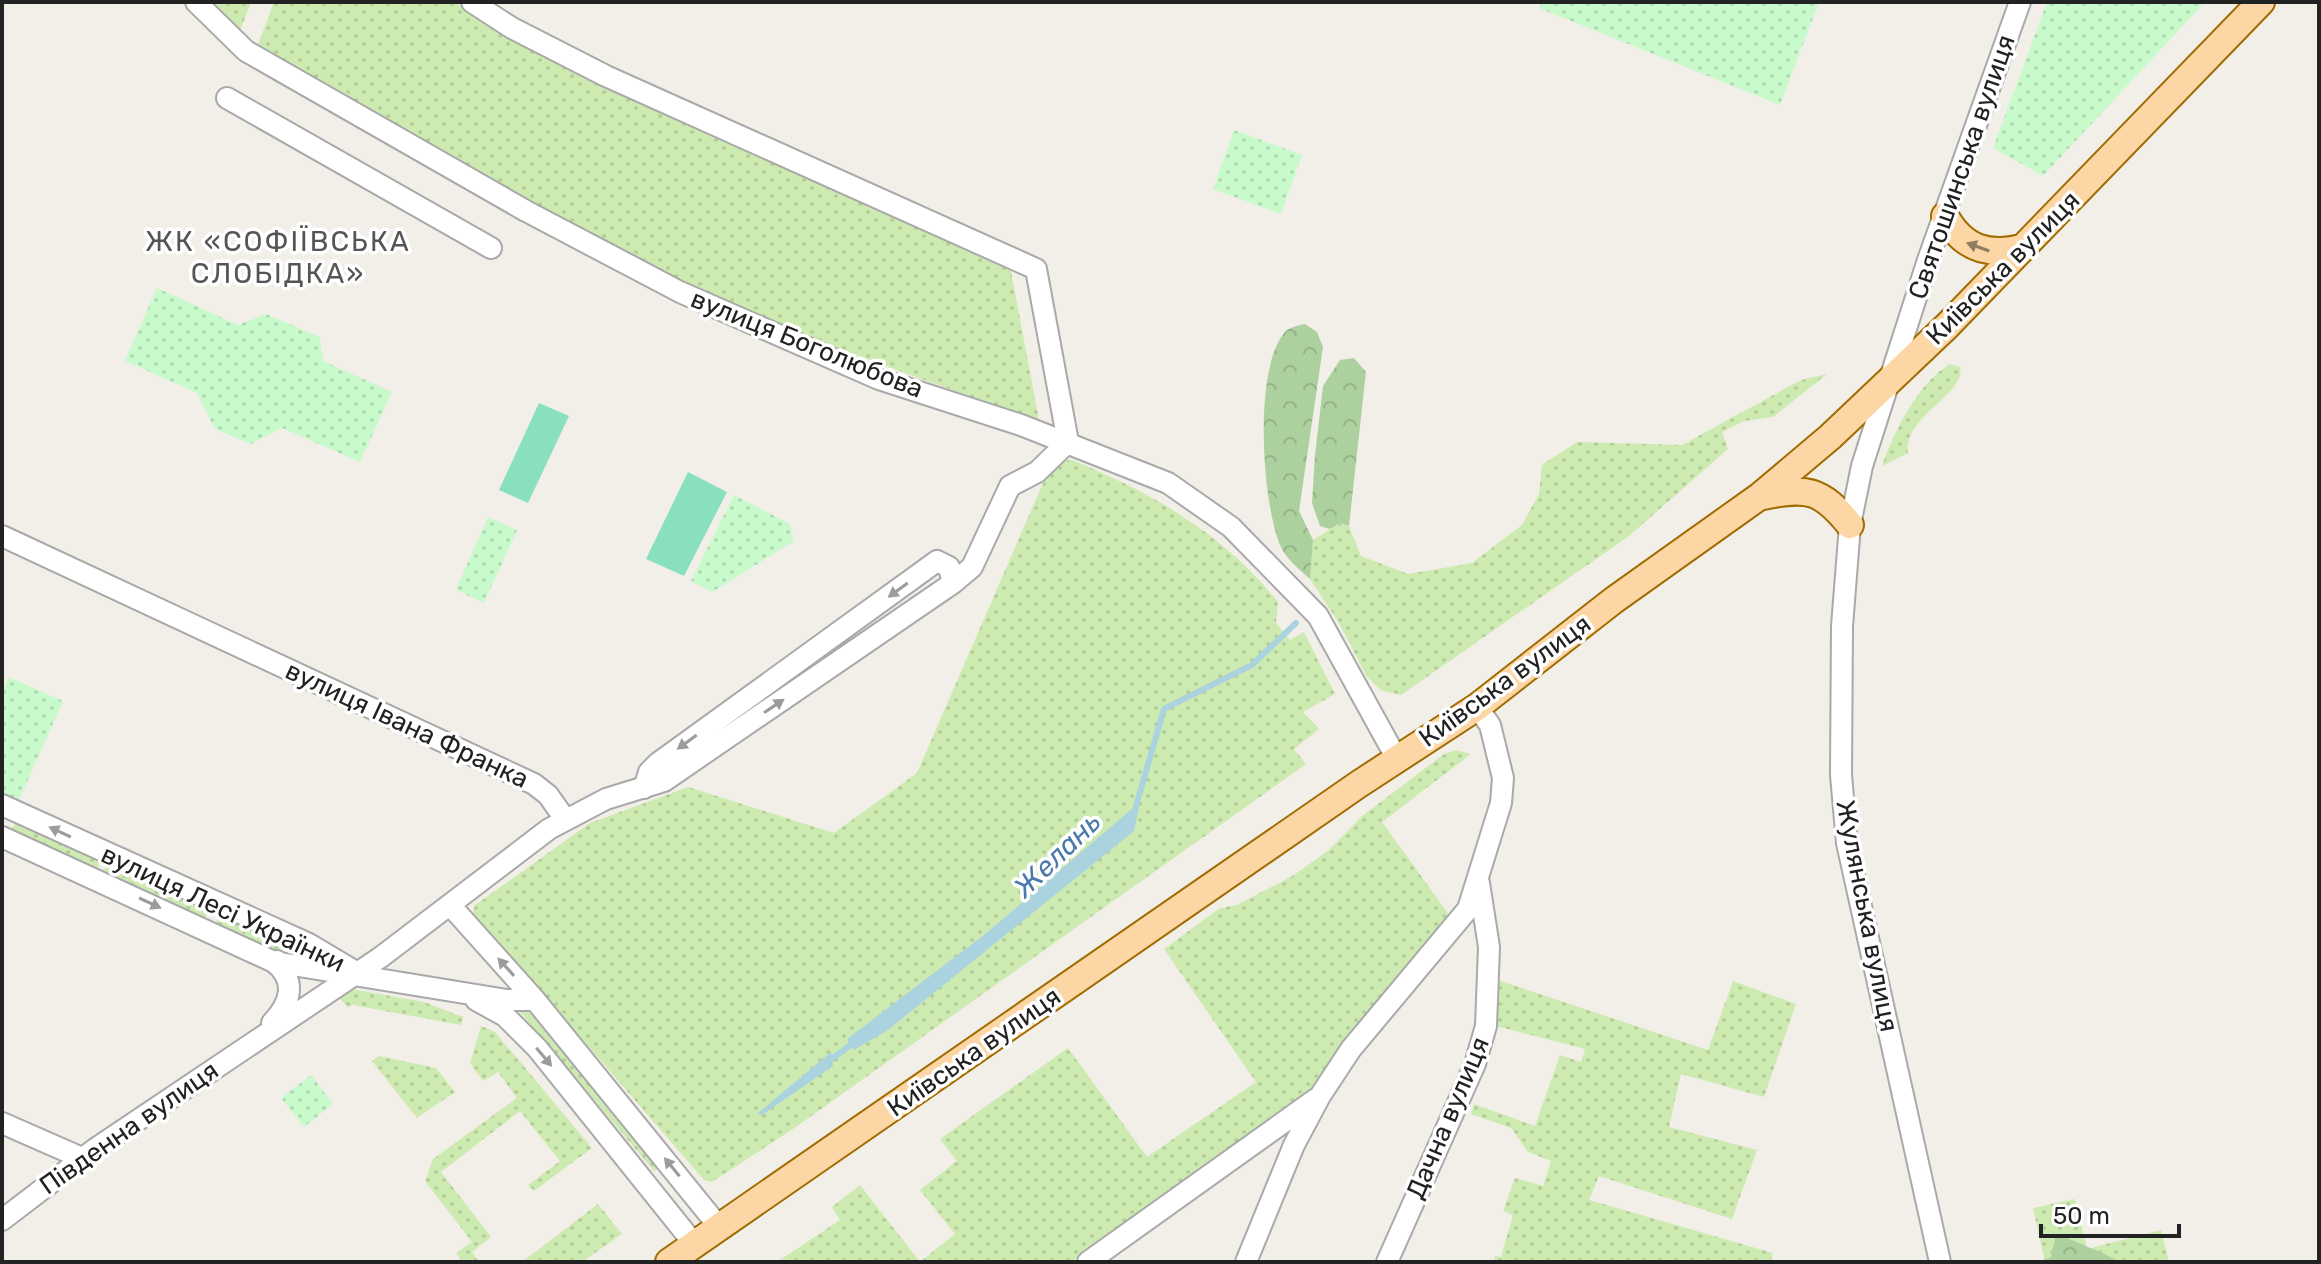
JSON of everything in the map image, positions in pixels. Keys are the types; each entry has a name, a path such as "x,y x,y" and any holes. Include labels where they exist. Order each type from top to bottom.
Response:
{"main road":[{"name":"Київська вулиця","path":"669,1262 1397,759 1477,707 1614,600 1760,496 1830,437 2025,247 2261,2"},
{"path":"1945,216 1960,239 1986,252 2025,247"},
{"path":"1760,496 1792,490 1817,494 1850,525"}],"street":[{"name":"вулиця Боголюбова","path":"196,2 246,51 526,211 680,292 879,379 1068,442 1168,483 1231,527 1318,616 1397,759"},
{"path":"358,974 565,819 606,799 644,788 649,772 658,763 937,561 949,567 953,583 972,567 1010,486 1037,472 1068,442 1036,269 606,76 512,28 472,2"},
{"name":"Святошинська вулиця","path":"1892,378 2020,2"},
{"path":"227,98 491,248"},
{"name":"Жулянська вулиця","path":"1892,378 1862,466 1850,525 1842,626 1841,775 1847,843 1940,1262"},
{"name":"вулиця Івана Франка","path":"2,536 534,784 548,795 565,819"},
{"path":"1246,1262 1294,1145 1320,1096 1351,1049 1468,909 1501,803 1503,778 1490,725 1477,707"},
{"name":"вулиця Лесі Українки","path":"2,805 288,935 358,974"},
{"name":"вулиця Лесі Українки","path":"2,837 274,962 358,974"},
{"name":"Дачна вулиця","path":"1387,1262 1475,1064 1486,1026 1489,947 1478,874"},
{"path":"450,905 535,1000 720,1228"},
{"path":"274,962 290,952 288,935"},
{"name":"Південна вулиця","path":"258,1038 279,1015 290,988 283,969 274,962"},
{"path":"358,974 507,1000 535,1000"},
{"name":"Південна вулиця","path":"2,1220 258,1038 358,974"},
{"path":"462,992 505,1016 537,1048 695,1245"},
{"path":"1088,1262 1320,1096"},
{"path":"2,1123 84,1159"}],"green space":[{"path":"214,2 251,2 240,31"},
{"path":"274,2 454,2 505,33 1010,266 1039,420 859,356 726,302 522,196 258,45"},
{"path":"1542,2 1819,2 1780,105 1539,8"},
{"path":"2047,2 2205,2 2043,176 1993,148"},
{"path":"1234,130 1302,155 1281,214 1213,189"},
{"path":"157,288 238,325 266,314 320,337 323,361 392,392 360,462 282,428 251,444 215,429 197,393 125,361"},
{"path":"1305,324 1317,332 1323,347 1299,511 1313,540 1310,579 1284,552 1274,527 1265,469 1264,436 1269,372 1276,347 1287,330"},
{"path":"1354,358 1366,372 1349,526 1340,523 1330,529 1320,526 1312,503 1323,386 1340,360"},
{"path":"1951,364 1960,367 1960,377 1954,387 1915,428 1909,440 1908,453 1882,466 1900,424 1919,394 1929,381"},
{"path":"1827,374 1773,417 1744,421 1722,432 1728,449 1629,536 1401,695 1382,691 1367,677 1339,623 1310,579 1313,540 1340,523 1349,526 1361,556 1408,574 1472,563 1522,525 1539,494 1542,465 1577,442 1682,445 1801,380"},
{"path":"539,403 569,416 528,503 499,490"},
{"path":"1072,460 1158,501 1210,536 1257,578 1278,602 1276,623 1290,640 1304,632 1335,694 1303,712 1319,729 1294,749 1306,764 793,1129 712,1182 704,1180 473,913 474,906 590,823 688,787 834,833 917,773 1047,474 1059,461"},
{"path":"688,472 727,492 684,576 646,559"},
{"path":"734,495 790,524 794,541 712,592 691,581"},
{"path":"488,517 517,530 484,603 456,590"},
{"path":"9,677 63,701 18,802 2,795 2,693"},
{"path":"1456,750 1471,754 1382,822 1450,916 1345,1042 1310,1090 1071,1262 920,1262 955,1234 920,1190 957,1161 940,1139 1068,1048 1147,1157 1256,1082 1164,949 1220,908 1237,905 1294,875 1329,850 1361,817 1444,754"},
{"path":"16,821 101,860 96,872 11,832"},
{"path":"107,863 210,909 204,922 102,875"},
{"path":"220,913 279,940 285,948 274,954 214,926"},
{"path":"1498,980 1708,1050 1733,981 1796,1004 1764,1097 1681,1074 1669,1127 1757,1150 1732,1219 1599,1176 1589,1200 1773,1253 1771,1262 1494,1262 1495,1256 1501,1257 1513,1215 1503,1211 1515,1178 1543,1186 1551,1161 1528,1152 1511,1128 1471,1114 1474,1104 1535,1126 1560,1055 1581,1062 1585,1049 1496,1026"},
{"path":"351,989 424,1002 463,1017 461,1025 353,1005 348,1007 339,998"},
{"path":"527,1006 662,1165 654,1171 521,1013 521,1008"},
{"path":"481,1026 495,1032 592,1148 534,1191 528,1185 560,1161 520,1111 441,1172 491,1237 472,1252 479,1262 463,1262 456,1253 472,1242 425,1181 433,1159 517,1098 498,1072 483,1081 470,1063"},
{"path":"379,1056 436,1068 455,1092 417,1118 372,1061"},
{"path":"311,1075 333,1104 304,1127 281,1098"},
{"path":"860,1185 920,1262 777,1262 840,1220 832,1207"},
{"path":"2075,1199 2087,1249 2161,1230 2169,1262 2045,1262 2033,1208"},
{"path":"598,1204 622,1234 582,1262 522,1262"},
{"path":"2056,1234 2120,1262 2040,1262 2051,1257"}],"water":[{"path":"1140,802 1134,831 888,1030 854,1050 847,1039 984,935"},
{"path":"831,1052 833,1066 762,1115 757,1114"}],"waterway":[{"name":"Желань","path":"1136,806 1164,709 1252,665 1296,623"},
{"name":"Желань","path":"826,1063 856,1041"}],"district":[{"name":"ЖК «СОФІЇВСЬКА СЛОБІДКА»","path":"278,257"}]}
